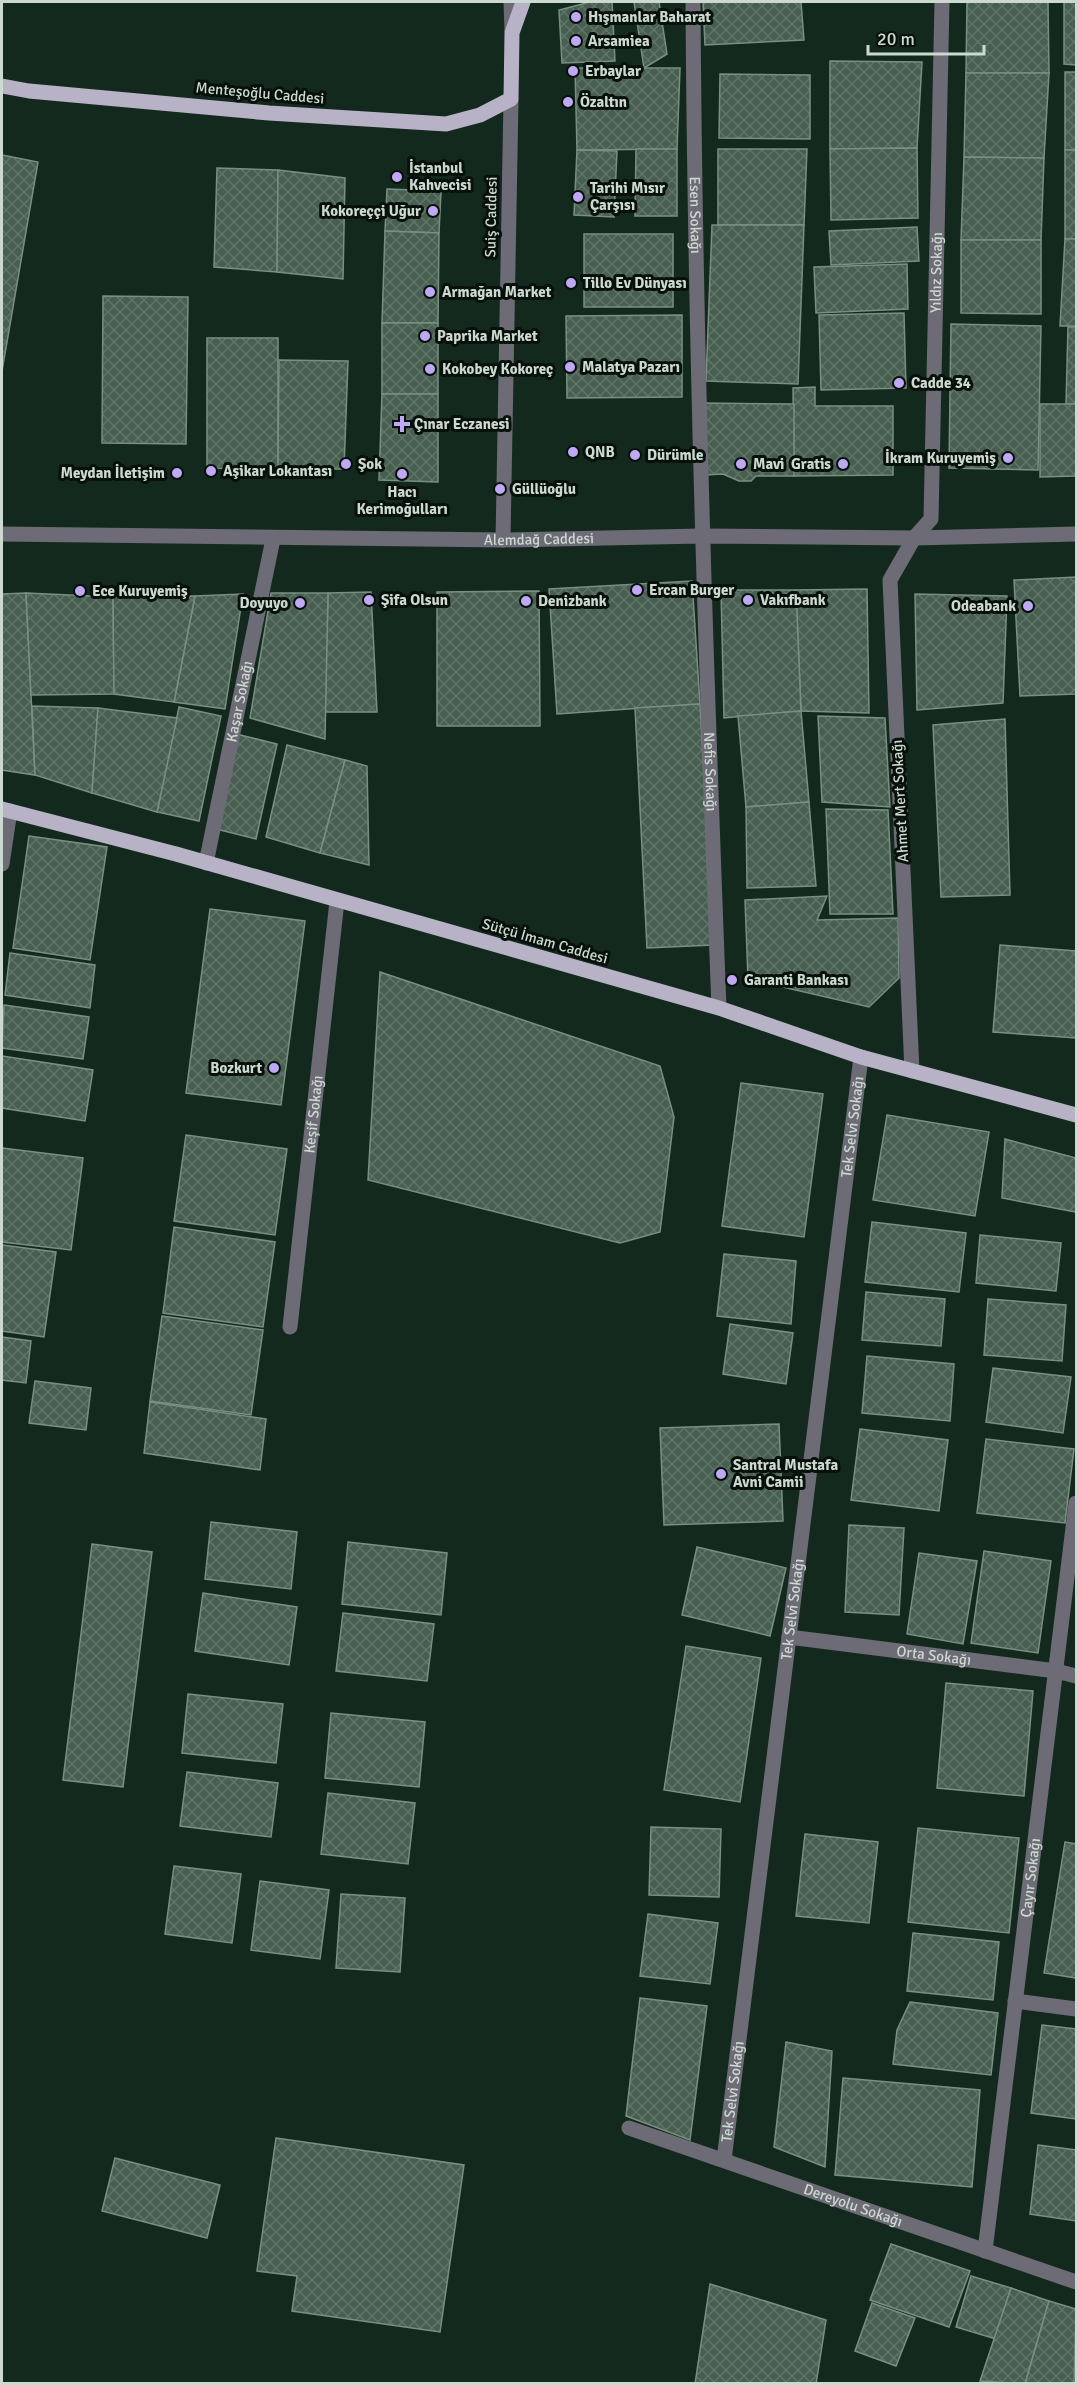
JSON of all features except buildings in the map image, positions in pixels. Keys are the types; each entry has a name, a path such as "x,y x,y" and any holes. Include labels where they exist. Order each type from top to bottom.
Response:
{"main road":[{"path":"512,33 523,2"},
{"name":"Suiş Caddesi","path":"511,99 512,33"},
{"name":"Menteşoğlu Caddesi","path":"2,86 29,91 269,113 447,123 480,115 511,99"},
{"name":"Sütçü İmam Caddesi","path":"6,810 206,863 719,1008 861,1057 1077,1115"}],"street":[{"name":"Suiş Caddesi","path":"511,2 512,33"},
{"name":"Esen Sokağı","path":"693,2 695,284 701,536"},
{"name":"Yıldız Sokağı","path":"914,538 931,519 942,2"},
{"name":"Suiş Caddesi","path":"503,540 511,99"},
{"name":"Alemdağ Caddesi","path":"2,534 503,540 701,536 914,538 1077,534"},
{"name":"Nefis Sokağı","path":"701,536 719,1008"},
{"name":"Ahmet Mert Sokağı","path":"912,1071 890,580 914,538"},
{"name":"Kaşar Sokağı","path":"206,863 273,539"},
{"path":"2,864 6,810"},
{"name":"Keşif Sokağı","path":"290,1327 337,901"},
{"name":"Tek Selvi Sokağı","path":"723,2160 861,1057"},
{"name":"Çayır Sokağı","path":"985,2251 1077,1503"},
{"name":"Orta Sokağı","path":"789,1636 1056,1671 1077,1676"},
{"path":"1015,2001 1077,2008"},
{"name":"Dereyolu Sokağı","path":"629,2128 1077,2282"}],"place":[{"name":"Hışmanlar Baharat","path":"576,17"},
{"name":"Arsamiea","path":"576,41"},
{"name":"Erbaylar","path":"573,71"},
{"name":"Özaltın","path":"568,102"},
{"name":"İstanbul Kahvecisi","path":"397,177"},
{"name":"Tarihi Mısır Çarşısı","path":"578,197"},
{"name":"Kokoreççi Uğur","path":"433,211"},
{"name":"Tillo Ev Dünyası","path":"571,283"},
{"name":"Armağan Market","path":"430,292"},
{"name":"Paprika Market","path":"425,336"},
{"name":"Malatya Pazarı","path":"570,367"},
{"name":"Kokobey Kokoreç","path":"430,369"},
{"name":"Cadde 34","path":"899,383"},
{"name":"Çınar Eczanesi","path":"402,424"},
{"name":"QNB","path":"573,452"},
{"name":"Dürümle","path":"635,455"},
{"name":"İkram Kuruyemiş","path":"1008,458"},
{"name":"Şok","path":"346,464"},
{"name":"Mavi","path":"741,464"},
{"name":"Gratis","path":"843,464"},
{"name":"Aşikar Lokantası","path":"211,471"},
{"name":"Meydan İletişim","path":"177,473"},
{"name":"Hacı Kerimoğulları","path":"402,474"},
{"name":"Güllüoğlu","path":"500,489"},
{"name":"Ercan Burger","path":"637,590"},
{"name":"Ece Kuruyemiş","path":"80,591"},
{"name":"Şifa Olsun","path":"369,600"},
{"name":"Vakıfbank","path":"748,600"},
{"name":"Denizbank","path":"526,601"},
{"name":"Doyuyo","path":"300,603"},
{"name":"Odeabank","path":"1028,606"},
{"name":"Garanti Bankası","path":"732,980"},
{"name":"Bozkurt","path":"274,1068"},
{"name":"Santral Mustafa Avni Camii","path":"721,1474"}]}
